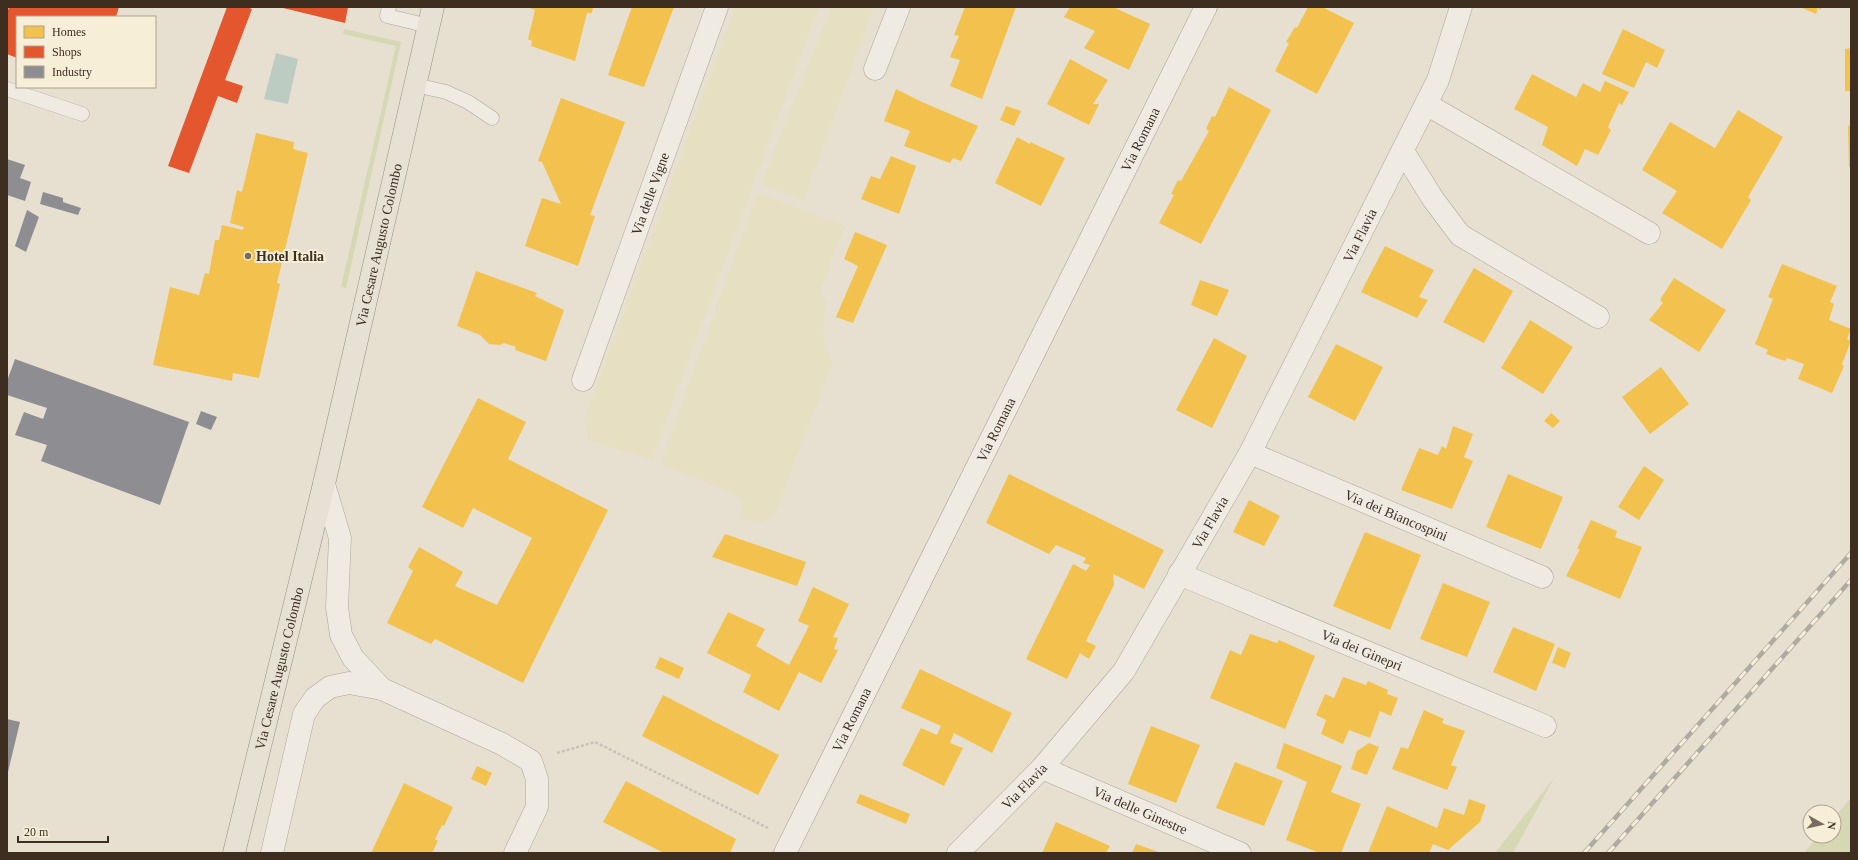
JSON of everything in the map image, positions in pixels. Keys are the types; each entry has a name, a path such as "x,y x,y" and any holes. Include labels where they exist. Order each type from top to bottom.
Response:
{"main road":[{"name":"Via Cesare Augusto Colombo","path":"234,853 324,484 431,16"}],"street":[{"name":"Via delle Vigne","path":"583,380 718,7"},
{"path":"875,69 899,7"},
{"name":"Via Romana","path":"789,846 1206,7"},
{"name":"Via Flavia","path":"958,853 1042,768 1124,671 1250,453 1438,80 1461,7"},
{"path":"1426,104 1649,234"},
{"path":"1403,151 1433,199 1460,235 1598,318"},
{"name":"Via dei Biancospini","path":"1250,453 1542,577"},
{"name":"Via Cesare Augusto Colombo","path":"324,484 340,538 337,607 341,635 353,658 382,689"},
{"name":"Via dei Ginepri","path":"1179,574 1545,726"},
{"name":"Via Cesare Augusto Colombo","path":"272,853 304,714 315,698 330,687 349,683 382,689 502,744 531,761"},
{"path":"514,853 537,807 537,779 531,761"},
{"name":"Via delle Ginestre","path":"1042,768 1240,853"}],"lane":[{"path":"389,7 387,16 431,16"},
{"path":"415,85 446,92 468,102 492,118"},
{"path":"7,89 82,114"}],"path":[{"path":"531,761 595,742 789,846"}],"shaded area":[{"path":"735,7 819,7 652,460 589,440 584,419"},
{"path":"831,7 874,7 804,200 761,184"},
{"path":"276,53 298,59 288,104 264,99"},
{"path":"757,193 845,226 820,291 826,303 823,330 825,346 833,362 774,516 761,522 741,519 741,499 731,492 660,464"}],"green space":[{"path":"344,29 401,42 346,288 341,287 396,46 343,34"},
{"path":"1554,778 1513,853 1495,853"},
{"path":"1851,798 1851,853 1804,853 1811,844 1842,844 1842,809"}],"building: Homes":[{"path":"527,7 593,7 592,13 587,13 575,61 531,46 532,41 528,39 535,10"},
{"path":"632,7 674,7 644,87 608,75"},
{"path":"965,7 1016,7 982,99 950,86 960,60 950,57 959,36 954,35"},
{"path":"1070,7 1113,7 1150,24 1129,70 1084,48 1095,31 1064,17"},
{"path":"1308,7 1322,7 1354,23 1317,94 1275,71 1289,43 1286,42 1295,27 1297,28"},
{"path":"1800,7 1818,7 1816,14"},
{"path":"1623,29 1665,50 1657,68 1646,62 1634,88 1602,74"},
{"path":"1851,48 1851,91 1845,91 1845,49"},
{"path":"1070,59 1108,80 1093,104 1099,104 1089,125 1047,104"},
{"path":"1532,74 1576,97 1583,83 1600,92 1605,81 1629,92 1622,105 1619,103 1608,127 1611,130 1598,155 1585,149 1577,166 1542,145 1548,127 1514,109"},
{"path":"1229,87 1271,110 1201,244 1159,223 1174,195 1171,194 1178,180 1181,181 1209,131 1206,129 1212,116 1215,117"},
{"path":"896,89 978,126 961,161 953,158 950,163 904,146 910,131 884,121"},
{"path":"561,98 625,122 590,215 595,216 578,266 525,246 542,198 561,204 542,162 538,161"},
{"path":"1006,106 1021,111 1014,126 1000,120"},
{"path":"1738,110 1783,137 1748,197 1751,200 1722,249 1662,213 1677,191 1642,170 1670,122 1715,148"},
{"path":"1851,125 1851,167 1849,167 1848,126"},
{"name":"Hotel Italia","path":"256,133 294,142 293,149 308,153 277,283 280,284 259,378 233,373 232,381 153,365 170,287 199,295 205,273 209,274 215,240 219,240 222,225 243,230 244,227 230,223 237,190 242,192"},
{"path":"1017,137 1030,144 1030,142 1065,158 1041,206 995,183"},
{"path":"891,156 916,166 899,214 861,199 871,176 880,179"},
{"path":"855,232 887,245 853,323 836,317 858,266 844,259"},
{"path":"1385,246 1434,270 1419,297 1428,300 1417,318 1361,292"},
{"path":"1782,264 1837,286 1830,302 1834,304 1829,320 1851,329 1847,339 1851,341 1842,364 1844,366 1832,393 1798,379 1804,364 1787,358 1785,361 1766,354 1768,350 1755,344 1773,299 1768,297"},
{"path":"1474,268 1513,291 1484,343 1443,322"},
{"path":"476,271 537,293 535,296 564,310 546,361 515,350 516,347 504,343 500,345 489,344 480,335 457,326"},
{"path":"1674,278 1726,310 1699,352 1649,320 1663,303 1660,300"},
{"path":"1200,280 1229,290 1217,316 1191,305"},
{"path":"1530,320 1573,347 1543,394 1501,368"},
{"path":"1214,338 1247,356 1212,428 1176,410"},
{"path":"1336,344 1383,367 1355,421 1308,397"},
{"path":"1661,367 1689,404 1650,434 1622,397"},
{"path":"478,398 526,422 508,459 608,510 523,683 435,639 431,644 387,623 413,571 408,567 419,547 463,572 455,586 497,605 532,538 473,508 463,528 422,507"},
{"path":"1551,413 1560,421 1553,428 1544,421"},
{"path":"1453,426 1473,434 1464,457 1473,461 1452,509 1401,490 1419,448 1438,455 1442,446 1446,449"},
{"path":"1644,466 1664,480 1639,520 1618,507"},
{"path":"1009,474 1164,550 1144,589 1113,574 1114,585 1086,641 1096,646 1089,659 1080,653 1067,679 1026,659 1073,564 1086,571 1090,565 1083,563 1086,558 1056,545 1049,554 986,523"},
{"path":"1508,474 1563,497 1541,549 1486,527"},
{"path":"1249,500 1280,516 1264,546 1233,532"},
{"path":"1591,520 1617,531 1615,537 1642,547 1620,599 1566,576 1580,549 1577,549"},
{"path":"1365,532 1421,555 1390,630 1333,606"},
{"path":"725,534 806,562 797,586 712,557"},
{"path":"1443,583 1490,602 1467,657 1420,639"},
{"path":"813,587 849,604 833,637 838,638 834,649 838,650 821,683 799,672 779,711 743,692 751,675 707,653 728,612 765,629 756,646 789,665 809,626 798,621"},
{"path":"1513,627 1555,644 1536,691 1493,672"},
{"path":"1250,634 1277,643 1279,640 1315,656 1285,729 1210,698 1230,650 1241,655"},
{"path":"1558,647 1571,653 1565,668 1552,663"},
{"path":"660,657 684,668 679,679 655,668"},
{"path":"920,669 1012,713 992,753 954,733 950,743 963,748 944,786 902,765 921,728 937,735 941,726 901,708"},
{"path":"1343,677 1366,685 1368,681 1388,690 1387,694 1398,698 1391,716 1380,711 1370,738 1349,730 1343,744 1321,734 1326,720 1316,715 1325,694 1334,698"},
{"path":"663,695 779,755 758,795 642,736"},
{"path":"1424,710 1444,719 1442,723 1465,731 1451,765 1457,767 1447,790 1392,769 1401,747 1408,749"},
{"path":"1151,726 1200,745 1176,803 1128,784"},
{"path":"1284,743 1342,766 1331,792 1361,804 1341,853 1320,853 1286,840 1307,782 1276,768"},
{"path":"1369,743 1379,747 1367,775 1351,769 1357,751"},
{"path":"1235,762 1283,781 1264,826 1216,808"},
{"path":"477,766 492,773 486,786 471,779"},
{"path":"626,781 736,839 730,853 664,853 603,822"},
{"path":"404,783 453,807 444,826 442,825 435,839 438,841 432,853 371,853"},
{"path":"860,794 910,814 906,824 856,803"},
{"path":"1469,799 1486,805 1480,822 1448,850 1433,844 1429,853 1368,853 1387,806 1437,828 1444,808 1464,815"},
{"path":"1056,822 1110,846 1106,853 1042,853"},
{"path":"1136,844 1161,853 1132,853"}],"building: Shops":[{"path":"9,7 119,7 116,16 16,16 16,58 7,54 7,13"},
{"path":"227,7 247,7 252,9 225,80 243,86 237,103 218,96 189,173 168,166"},
{"path":"283,7 348,7 345,23"}],"building: Industry":[{"path":"7,159 25,165 20,178 31,182 25,201 7,195"},
{"path":"43,192 63,198 63,202 81,208 78,215 40,204"},
{"path":"27,210 39,217 26,252 15,246"},
{"path":"15,359 189,422 160,505 41,461 47,445 15,435 24,412 43,419 47,408 7,395 7,381"},
{"path":"201,411 217,417 211,430 196,424"},
{"path":"7,719 20,722 8,772 7,772"}],"railway":[{"path":"1584,853 1851,553"},
{"path":"1608,853 1851,580"}],"place":[{"name":"Hotel Italia","path":"248,256"}]}
